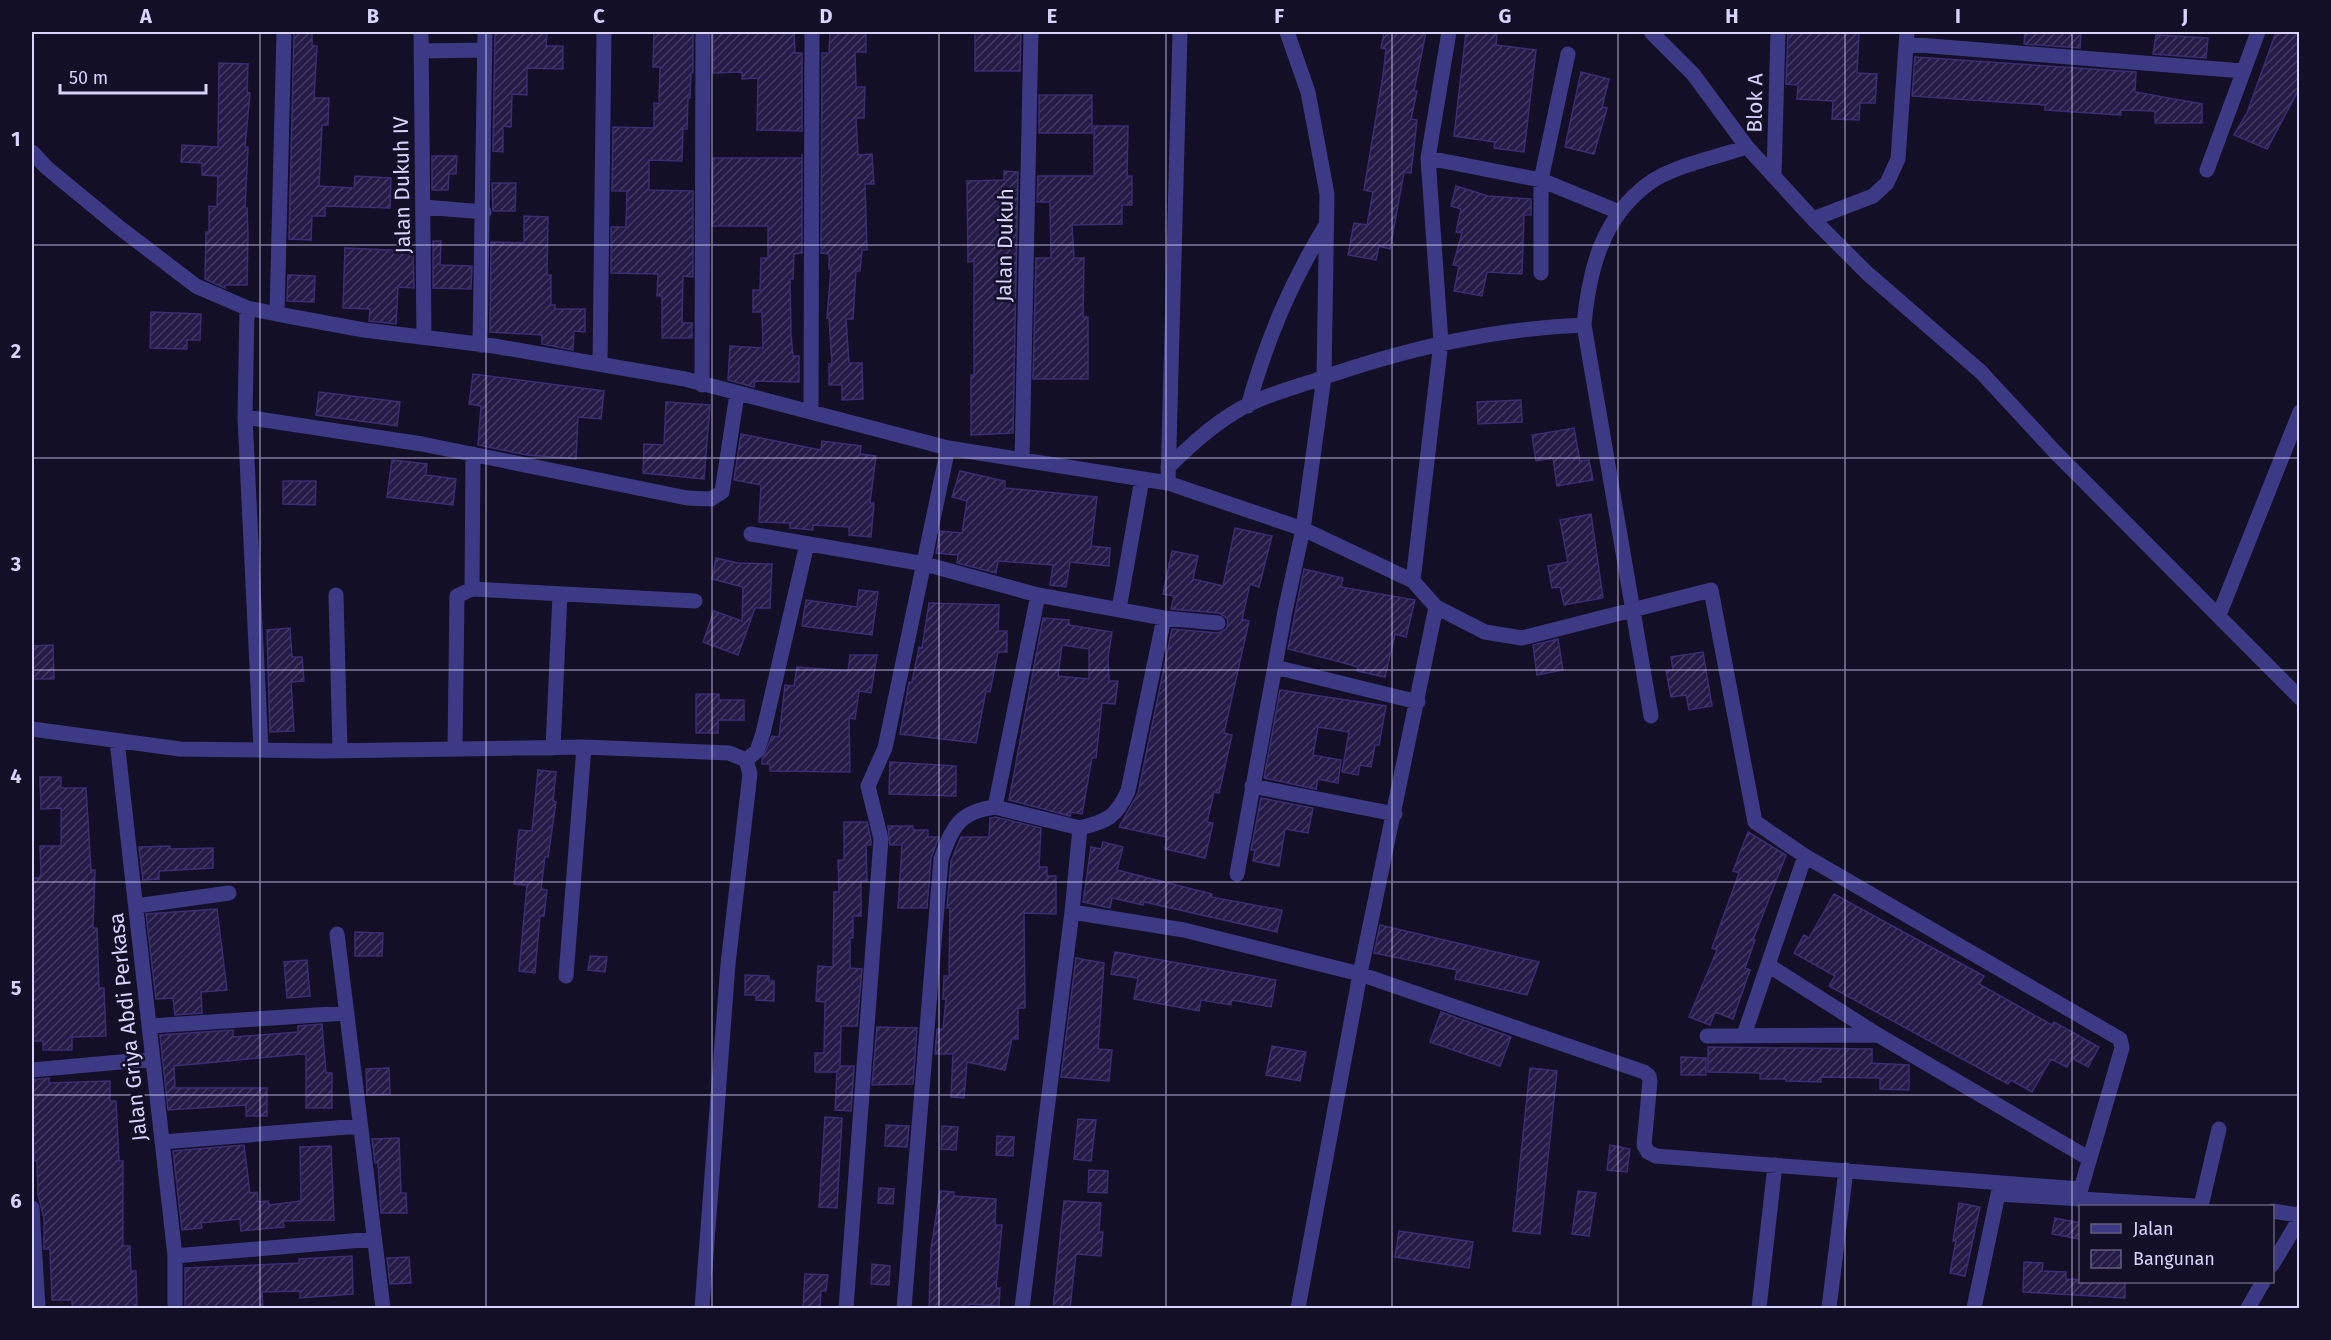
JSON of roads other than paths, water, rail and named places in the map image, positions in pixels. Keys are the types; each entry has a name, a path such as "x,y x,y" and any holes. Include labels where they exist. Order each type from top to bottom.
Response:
{"street":[{"path":"277,314 284,32"},
{"name":"Jalan Dukuh IV","path":"421,32 424,207 423,338"},
{"path":"480,345 484,212 485,32"},
{"path":"600,364 604,32"},
{"path":"702,385 703,32"},
{"path":"811,411 812,32"},
{"name":"Jalan Dukuh","path":"1022,460 1031,32"},
{"path":"1168,483 1180,32"},
{"path":"1237,874 1252,786 1303,529 1324,377 1327,194 1308,92 1287,32"},
{"path":"1413,581 1441,342 1428,158 1449,32"},
{"path":"1651,32 1694,74 1747,147 1813,219 1874,280 1981,372 2055,452 2300,698"},
{"name":"Blok A","path":"1774,175 1778,32"},
{"path":"2207,170 2258,32"},
{"path":"1813,219 1873,196 1887,183 1898,159 1907,38 2243,71"},
{"path":"421,51 485,50"},
{"path":"1541,273 1541,180 1568,54"},
{"path":"1652,716 1584,325 1592,271 1602,237 1618,212 1649,183 1747,147"},
{"path":"32,152 111,221 196,286 247,308 686,379 948,448 1168,483 1303,529 1413,581 1436,607 1493,635 1522,638 1711,590 1755,822 1805,856 2120,1039 2122,1048 2079,1194"},
{"path":"1428,158 1541,180 1618,212"},
{"path":"424,207 484,212"},
{"path":"1248,406 1264,350 1281,306 1326,223"},
{"path":"247,308 245,417 261,750"},
{"path":"1168,467 1235,411 1324,377 1441,342 1526,327 1584,325"},
{"path":"245,417 473,454 687,498 711,500 722,492 737,394"},
{"path":"2219,615 2300,412"},
{"path":"846,1308 882,838 868,786 885,748 948,448"},
{"path":"472,589 473,454"},
{"path":"1119,609 1142,478"},
{"path":"751,534 925,564 1038,595 1164,618 1218,623"},
{"path":"746,760 756,751 772,702 807,544"},
{"path":"455,749 457,596 472,589 695,601"},
{"path":"553,748 560,594"},
{"path":"336,595 340,751"},
{"path":"996,807 1038,595"},
{"path":"1298,1308 1360,974 1395,814 1436,607"},
{"path":"904,1308 941,859 952,828 974,810 996,807 1080,828 1108,819 1119,811 1128,791 1164,618"},
{"path":"1275,667 1418,702"},
{"path":"32,729 180,749 340,751 584,747 729,753 746,760"},
{"name":"Jalan Griya Abdi Perkasa","path":"117,741 174,1256 175,1308"},
{"path":"566,976 584,747"},
{"path":"702,1308 728,964 750,774 746,760"},
{"path":"1252,786 1395,814"},
{"path":"1022,1308 1072,912 1080,828"},
{"path":"1744,1035 1805,856"},
{"path":"136,906 229,893"},
{"path":"1072,912 1184,930 1360,974 1644,1072 1649,1076 1650,1082 1644,1145 1648,1152 1656,1156 1846,1170 2185,1205"},
{"path":"337,934 383,1308"},
{"path":"1768,965 1878,1035 2088,1158"},
{"path":"150,1026 347,1013"},
{"path":"1707,1036 1878,1035"},
{"path":"32,1070 153,1059"},
{"path":"162,1142 360,1125"},
{"path":"2201,1205 2219,1129"},
{"path":"1759,1308 1775,1165"},
{"path":"1829,1308 1846,1170"},
{"path":"1974,1308 1998,1194 2079,1194"},
{"path":"32,1208 38,1308"},
{"path":"2274,1211 2299,1214 2299,1220 2274,1262"},
{"path":"174,1256 374,1239"},
{"path":"2248,1308 2262,1283"}]}
